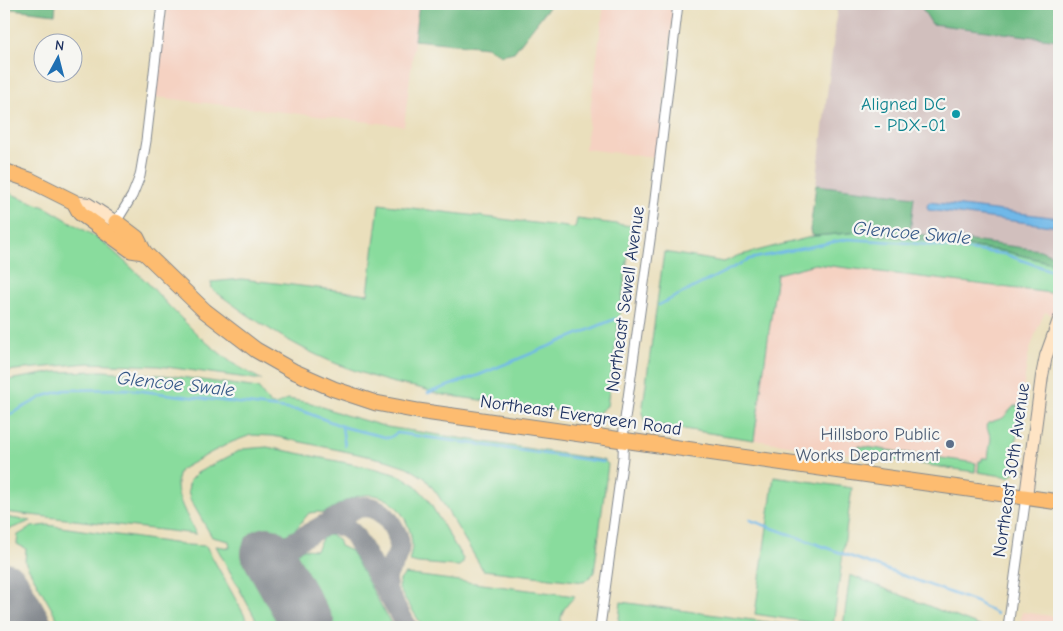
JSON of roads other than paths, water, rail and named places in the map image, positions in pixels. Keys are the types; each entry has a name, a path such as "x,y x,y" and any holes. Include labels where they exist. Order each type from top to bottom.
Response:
{"main road":[{"name":"Northeast Evergreen Road","path":"4,171 30,180 74,202 80,213 131,250 144,252"},
{"name":"Northeast Evergreen Road","path":"116,222 137,238 144,252 205,312 238,338 274,362 334,389 376,403 412,410 1059,502"}],"street":[{"path":"116,222 136,186 146,141 162,4"},
{"name":"Northeast Sewell Avenue","path":"600,627 623,457 626,408 651,228 678,4"},
{"name":"Northeast Evergreen Road","path":"74,202 88,204 116,222"},
{"name":"Northeast 30th Avenue","path":"1008,627 1042,376 1046,356 1059,320"}],"water":[{"path":"929,202 1059,218 1059,227 928,210"}],"waterway":[{"name":"Glencoe Swale","path":"659,305 750,259 848,239 910,243 1004,254 1052,271"},
{"name":"Glencoe Swale","path":"428,393 479,375 615,319"},
{"name":"Glencoe Swale","path":"9,415 44,396 65,390 126,389 302,411 347,428 389,438 397,433 603,462"},
{"name":"Glencoe Swale","path":"342,427 345,446"},
{"path":"750,520 976,602 997,614"}],"place":[{"name":"Aligned DC - PDX-01","path":"956,114"},
{"name":"Hillsboro Public Works Department","path":"950,444"}]}
